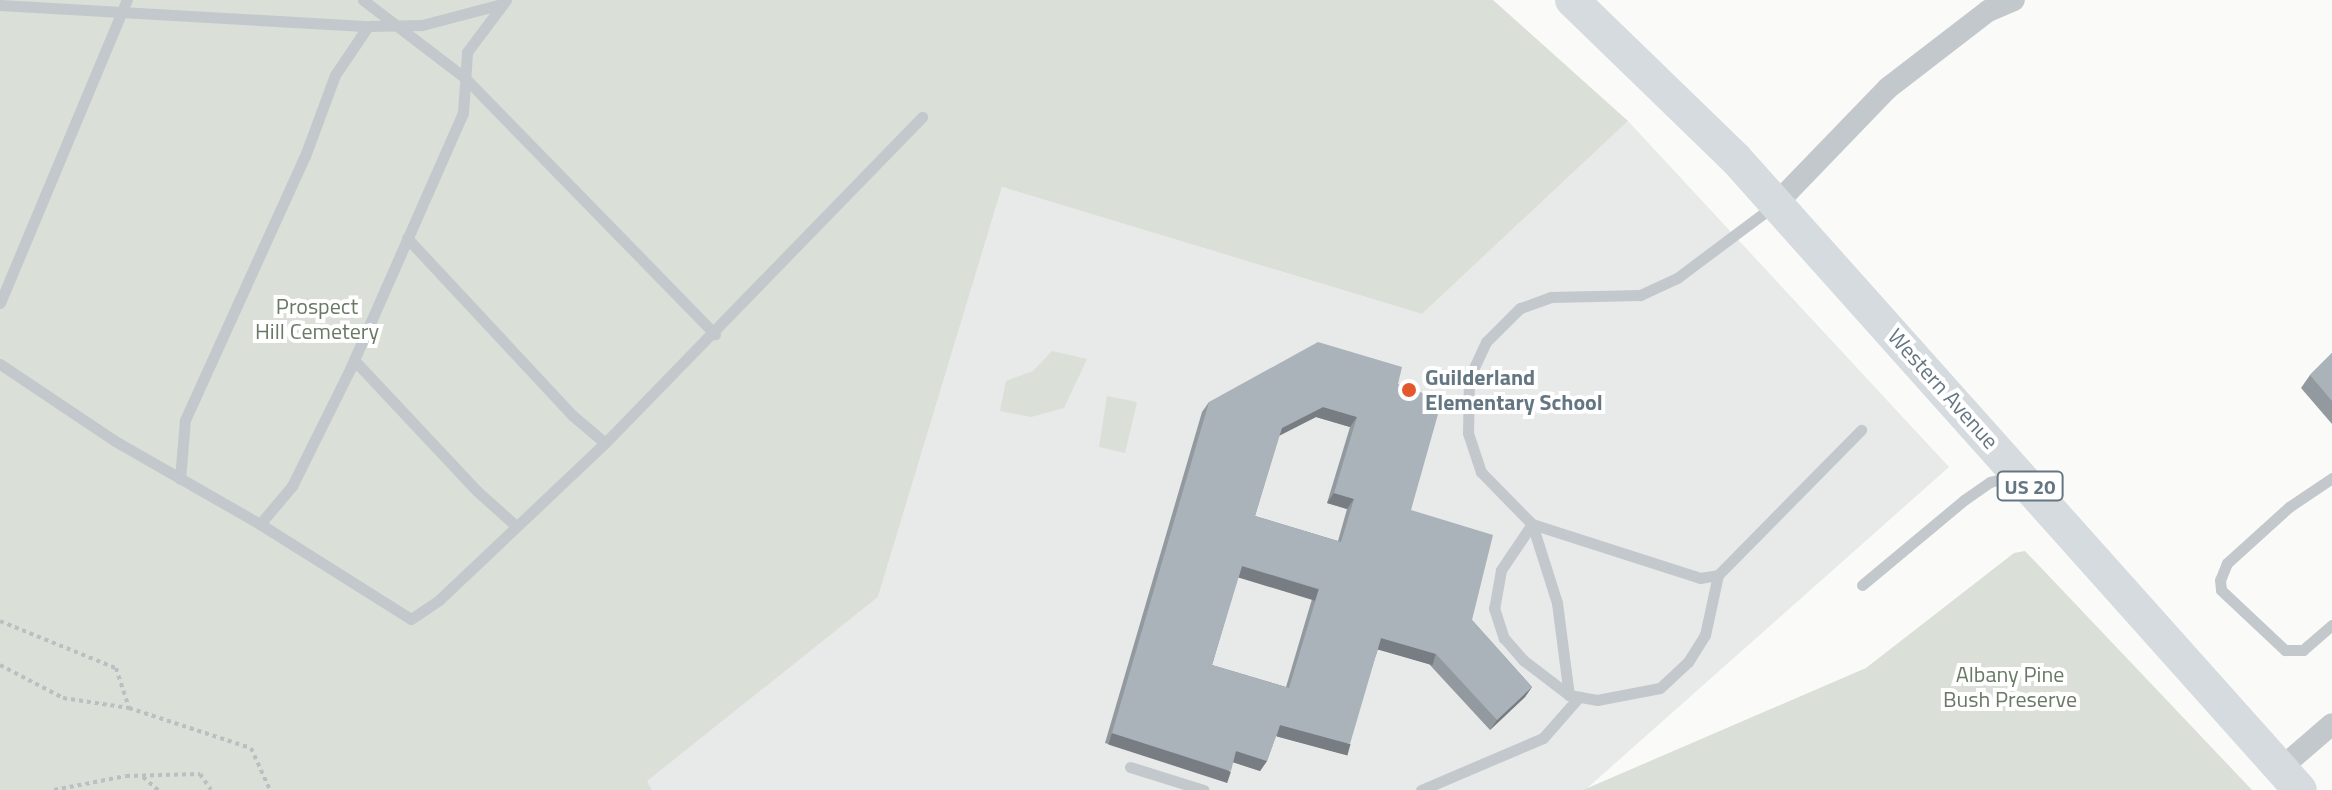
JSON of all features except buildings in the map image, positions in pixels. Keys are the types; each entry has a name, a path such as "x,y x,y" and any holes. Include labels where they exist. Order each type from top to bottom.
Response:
{"main road":[{"name":"Western Avenue","path":"1572,0 1776,204 2290,779"}],"street":[{"path":"1776,204 1888,88 1988,11 2014,0"},
{"path":"2290,779 2332,724"}],"lane":[{"path":"363,0 465,78 715,334"},
{"path":"0,5 126,6 397,26 422,25 504,2"},
{"path":"260,524 292,486 354,360 463,113 467,52 504,2"},
{"path":"0,303 126,6"},
{"path":"180,479 185,420 305,156 335,75 368,26"},
{"path":"0,364 180,479 260,524 411,619 439,600 605,443 715,334 922,117"},
{"path":"1421,790 1543,738 1574,696 1557,603 1532,524 1481,472 1468,433 1469,378 1486,342 1520,308 1551,297 1603,299 1652,290 1677,278 1776,204"},
{"path":"407,238 572,415 605,443"},
{"path":"354,360 477,491 515,525"},
{"path":"1532,524 1501,570 1494,608 1504,638 1523,660 1574,696 1632,698 1660,688 1688,662 1705,635 1718,575 1861,430"},
{"path":"1862,585 1990,482 2020,475"},
{"path":"2332,478 2278,516 2227,563 2220,580 2221,590 2285,650 2303,650 2332,625"},
{"path":"1532,524 1700,578 1718,575"},
{"path":"1130,767 1204,790"}],"path":[{"path":"0,621 116,668 129,708"},
{"path":"0,665 63,698 129,708 251,748 270,790"},
{"path":"54,790 141,775 200,774 211,790"},
{"path":"141,775 158,790"}],"shaded area":[{"name":"Guilderland Elementary School","path":"1628,121 1949,467 1585,790 652,790 646,781 878,597 1002,187 1422,314"}],"green space":[{"name":"Prospect Hill Cemetery","path":"0,0 1493,0 1628,121 1422,314 1002,187 878,597 647,781 652,790 0,790"},
{"path":"1052,351 1087,359 1064,408 1031,417 1000,411 1006,381 1033,371"},
{"path":"1107,396 1137,402 1125,453 1099,447"},
{"name":"Albany Pine Bush Preserve","path":"2025,551 2252,790 1583,790 1866,668 2014,553"}],"place":[{"name":"Guilderland Elementary School","path":"1409,390"}]}
